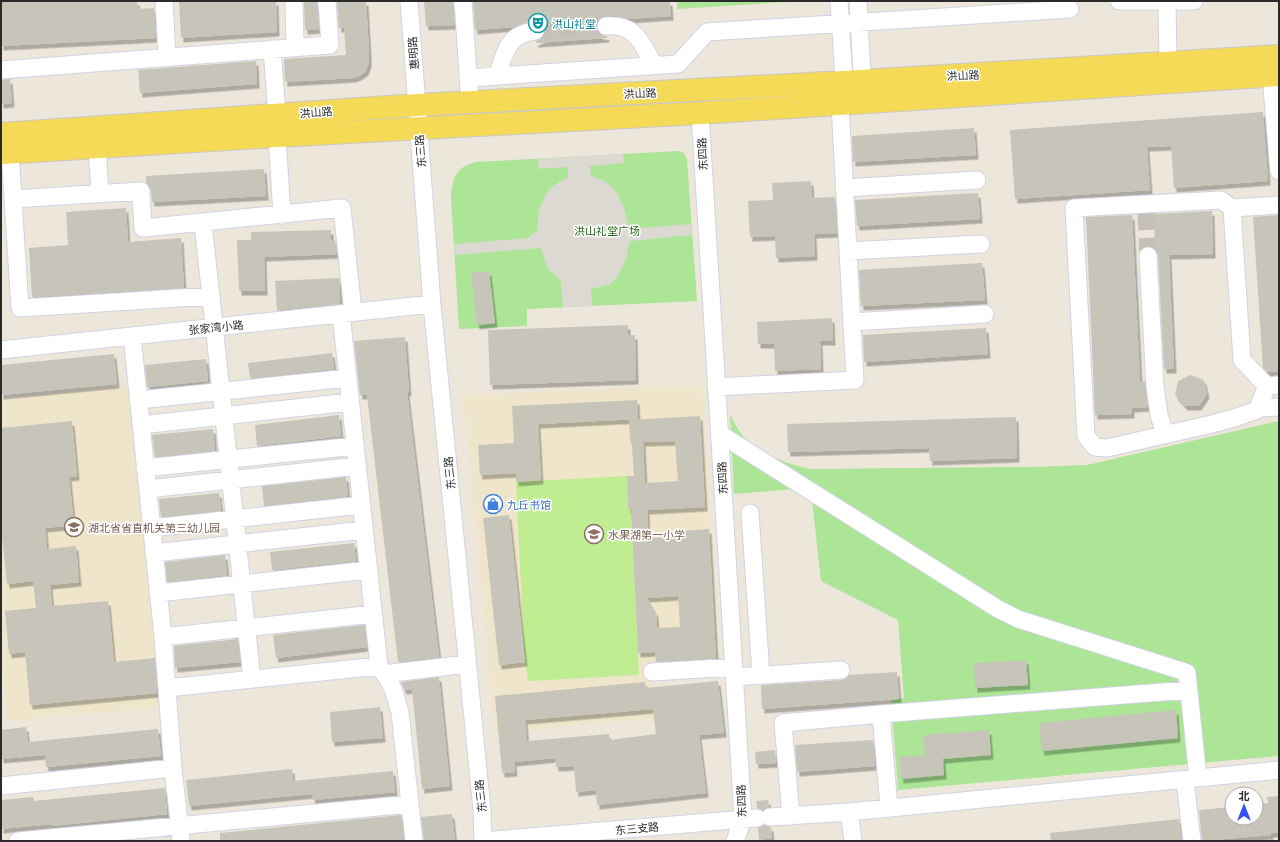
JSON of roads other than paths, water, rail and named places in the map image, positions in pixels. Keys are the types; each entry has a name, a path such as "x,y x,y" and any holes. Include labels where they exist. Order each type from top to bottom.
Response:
{"main road":[{"name":"洪山路","path":"4,146 97,147 277,125 417,105 853,82 1168,63 1276,69"},
{"name":"洪山路","path":"4,146 277,125 419,128 700,113 849,103 1276,69"}],"street":[{"path":"164,1 167,57"},
{"path":"294,1 295,47"},
{"path":"1,70 330,45 327,1"},
{"name":"惠明路","path":"409,1 417,105"},
{"path":"463,1 470,103"},
{"path":"839,1 840,24 853,82"},
{"path":"716,386 855,380 844,188 849,103 853,82 859,22 858,1"},
{"path":"1120,1 1194,1"},
{"path":"1167,2 1168,63"},
{"path":"468,78 678,64 707,32 1070,9"},
{"path":"606,26 621,26 636,35 654,65"},
{"path":"497,76 508,44 522,33 535,31"},
{"path":"272,49 282,215"},
{"path":"1276,69 1279,171"},
{"name":"东三路","path":"417,105 432,304 483,824 483,841"},
{"name":"东四路","path":"700,113 734,672 757,818 735,841"},
{"path":"4,146 13,199 20,308 211,296"},
{"path":"97,147 100,194"},
{"path":"844,188 977,180"},
{"path":"13,199 141,191 143,228 342,208 347,313 348,378 373,614 381,670 393,689 398,701 400,712 414,841"},
{"path":"1279,205 1232,208 1222,200 1146,208 1074,208 1086,436 1095,447 1100,448 1165,434 1234,418 1259,408 1279,406"},
{"path":"1232,208 1242,360 1273,385 1259,408"},
{"path":"203,223 252,679"},
{"path":"848,251 981,244"},
{"path":"1148,256 1155,386 1159,415 1165,434"},
{"name":"张家湾小路","path":"1,350 432,304"},
{"path":"852,322 985,314"},
{"path":"132,336 163,637 173,768 180,833"},
{"path":"139,400 348,378"},
{"path":"141,425 350,402"},
{"path":"720,434 998,609 1018,619 1182,671 1187,674 1192,841"},
{"path":"146,468 355,446"},
{"path":"148,489 357,466"},
{"path":"152,528 361,505"},
{"path":"750,514 761,675"},
{"path":"154,553 364,530"},
{"path":"158,593 368,570"},
{"path":"163,637 373,614"},
{"path":"167,688 252,679 467,664"},
{"path":"652,672 734,672 761,675 841,670"},
{"path":"791,816 783,723 1188,690"},
{"path":"881,714 889,807"},
{"path":"1,786 173,768"},
{"name":"东三支路","path":"483,841 757,818 850,812 1279,770"},
{"path":"18,841 180,833 410,804"},
{"path":"850,812 853,841"}],"tunnel":[{"path":"535,31 606,26"},
{"path":"1146,213 1148,256"}],"place":[{"name":"洪山礼堂","path":"538,23"},
{"name":"九丘书馆","path":"493,504"},
{"name":"湖北省省直机关第三幼儿园","path":"74,527"},
{"name":"水果湖第一小学","path":"594,534"}],"park label":[{"name":"洪山礼堂广场","path":"607,230"}]}
